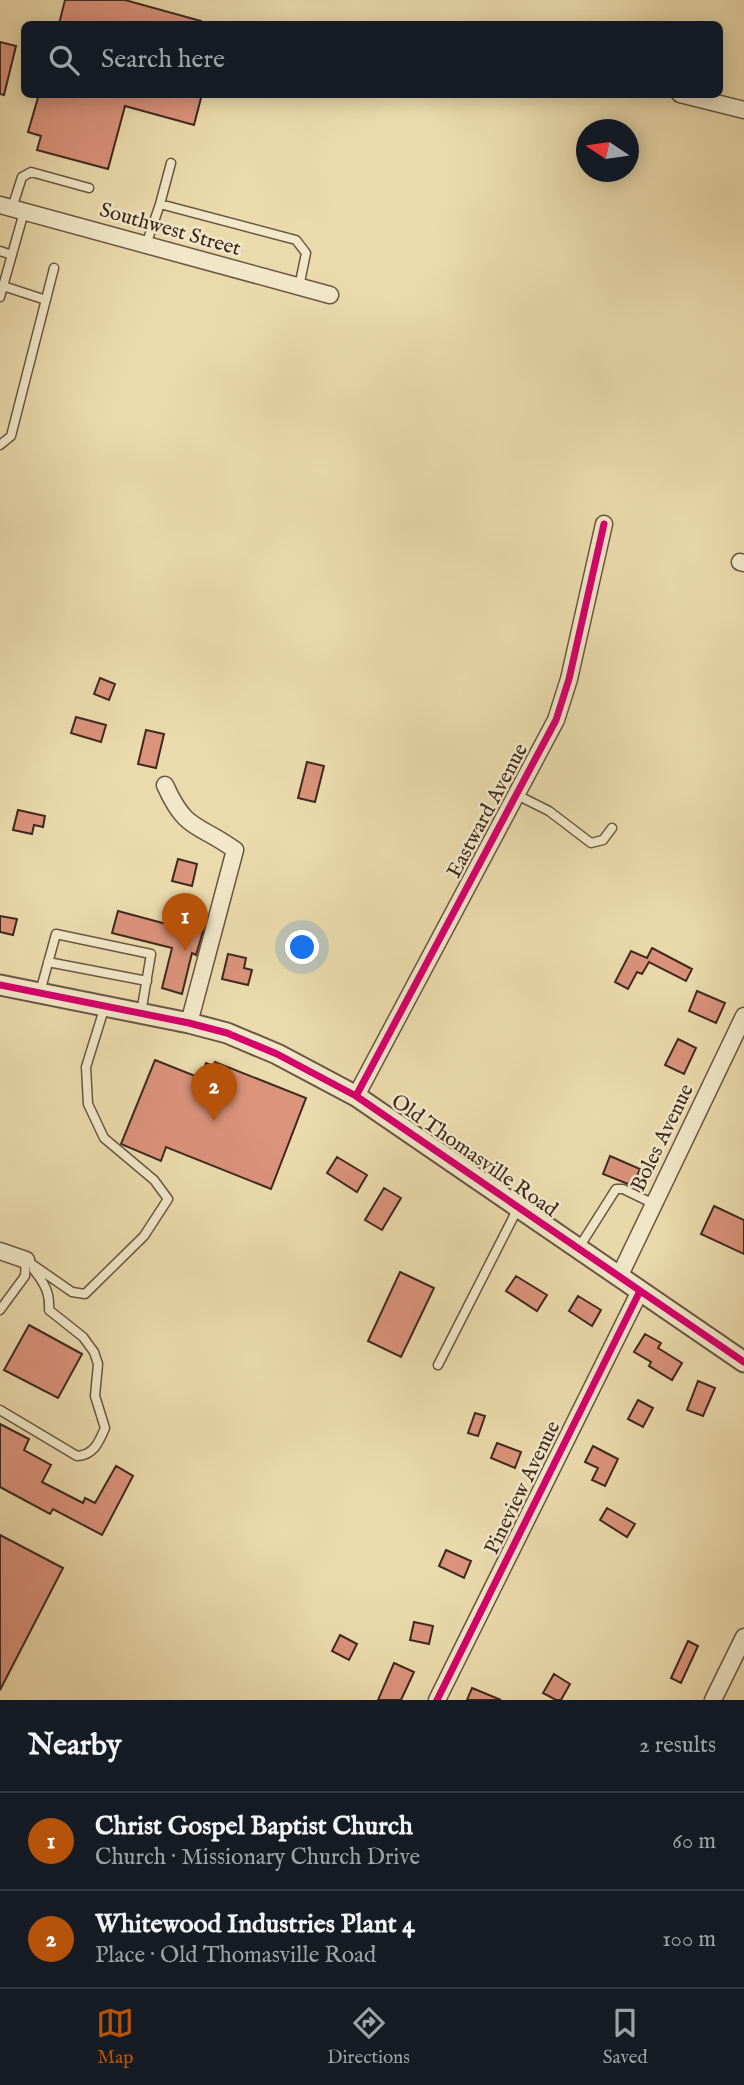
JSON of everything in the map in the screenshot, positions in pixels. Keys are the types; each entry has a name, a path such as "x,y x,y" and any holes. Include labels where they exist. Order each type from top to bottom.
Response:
{"street":[{"path":"696,98 744,110"},
{"name":"Southwest Street","path":"12,208 330,295"},
{"name":"Eastward Avenue","path":"356,1096 556,720 569,679 604,524"},
{"path":"164,785 174,806 192,826 235,850 189,1023"},
{"name":"Old Thomasville Road","path":"0,985 189,1023 251,1042 356,1096 744,1362"},
{"name":"Boles Avenue","path":"619,1277 744,1016"},
{"path":"0,1251 26,1260"},
{"name":"Pineview Avenue","path":"437,1700 640,1292"},
{"path":"713,1700 744,1637"}],"lane":[{"path":"146,245 171,163"},
{"path":"0,297 12,255 12,208 22,177 31,172 89,188"},
{"path":"160,204 296,240 306,253 299,287"},
{"path":"0,251 12,255"},
{"path":"0,445 11,436 54,268"},
{"path":"3,286 46,300"},
{"path":"517,795 549,811 591,843 603,840 612,828"},
{"path":"39,993 56,934 151,954 141,1013"},
{"path":"48,962 147,981"},
{"path":"26,1260 72,1292 85,1294 144,1236 168,1199 154,1180 104,1139 88,1104 86,1067 105,1006"},
{"path":"578,1249 616,1189 623,1189 654,1204"},
{"path":"438,1365 518,1208"},
{"path":"0,1310 25,1276 26,1260"},
{"path":"0,1410 77,1456 87,1455 98,1445 105,1428 95,1396 98,1364 94,1352 83,1337 49,1310 50,1298 46,1284 26,1260"}],"building":[{"path":"65,0 125,0 201,21 60,21"},
{"path":"0,42 16,46 4,95 0,94"},
{"path":"38,98 201,98 194,125 125,106 108,169 37,150 41,136 28,132"},
{"path":"100,678 115,684 109,700 94,694"},
{"path":"76,717 106,725 101,742 71,733"},
{"path":"146,730 164,734 156,768 138,764"},
{"path":"307,762 324,766 315,802 298,798"},
{"path":"18,810 45,816 43,827 34,825 32,834 13,830"},
{"path":"178,859 197,864 192,886 172,881"},
{"path":"118,911 170,925 172,919 204,928 196,955 192,953 182,994 162,988 172,948 112,933"},
{"path":"0,916 17,919 13,935 0,932"},
{"path":"652,948 692,969 686,981 649,962 642,974 637,972 628,989 615,982 631,951 647,958"},
{"path":"228,954 246,958 244,968 252,970 248,985 222,979"},
{"path":"697,991 725,1003 716,1023 689,1011"},
{"path":"678,1039 696,1048 684,1074 665,1065"},
{"path":"155,1060 200,1078 206,1063 213,1066 215,1062 306,1098 271,1189 166,1147 161,1161 121,1144"},
{"path":"610,1156 640,1169 633,1186 603,1174"},
{"path":"337,1157 367,1175 357,1192 327,1173"},
{"path":"384,1188 401,1198 382,1230 365,1220"},
{"path":"714,1206 744,1220 744,1254 701,1234"},
{"path":"400,1272 434,1288 401,1357 368,1341"},
{"path":"516,1276 547,1295 537,1311 506,1291"},
{"path":"578,1296 601,1310 592,1326 569,1311"},
{"path":"29,1325 82,1354 58,1398 4,1370"},
{"path":"645,1334 661,1343 658,1348 682,1363 672,1380 649,1366 651,1362 634,1352"},
{"path":"698,1381 715,1388 703,1416 687,1410"},
{"path":"638,1400 653,1408 643,1427 628,1419"},
{"path":"475,1413 485,1416 478,1436 468,1433"},
{"path":"0,1424 29,1439 24,1450 51,1465 42,1482 83,1503 85,1498 95,1503 116,1466 133,1476 102,1535 53,1509 50,1514 0,1487"},
{"path":"497,1443 521,1452 515,1468 491,1458"},
{"path":"593,1446 618,1459 605,1486 592,1480 598,1468 585,1462"},
{"path":"607,1508 635,1524 627,1537 600,1520"},
{"path":"0,1535 63,1568 0,1690"},
{"path":"446,1550 471,1561 464,1578 439,1566"},
{"path":"414,1622 433,1626 429,1644 410,1640"},
{"path":"340,1635 357,1644 349,1660 332,1651"},
{"path":"688,1641 698,1646 681,1683 671,1678"},
{"path":"394,1663 414,1672 401,1700 378,1700"},
{"path":"554,1674 570,1684 561,1700 543,1693"},
{"path":"472,1688 501,1700 467,1700"}],"cycle path":[{"path":"356,1096 556,720 569,679 604,524"},
{"path":"0,985 189,1023 227,1033 277,1054 356,1096 744,1362"},
{"path":"437,1700 640,1291"}],"place":[{"name":"Christ Gospel Baptist Church","path":"185,951"},
{"name":"Whitewood Industries Plant 4","path":"214,1121"}]}
